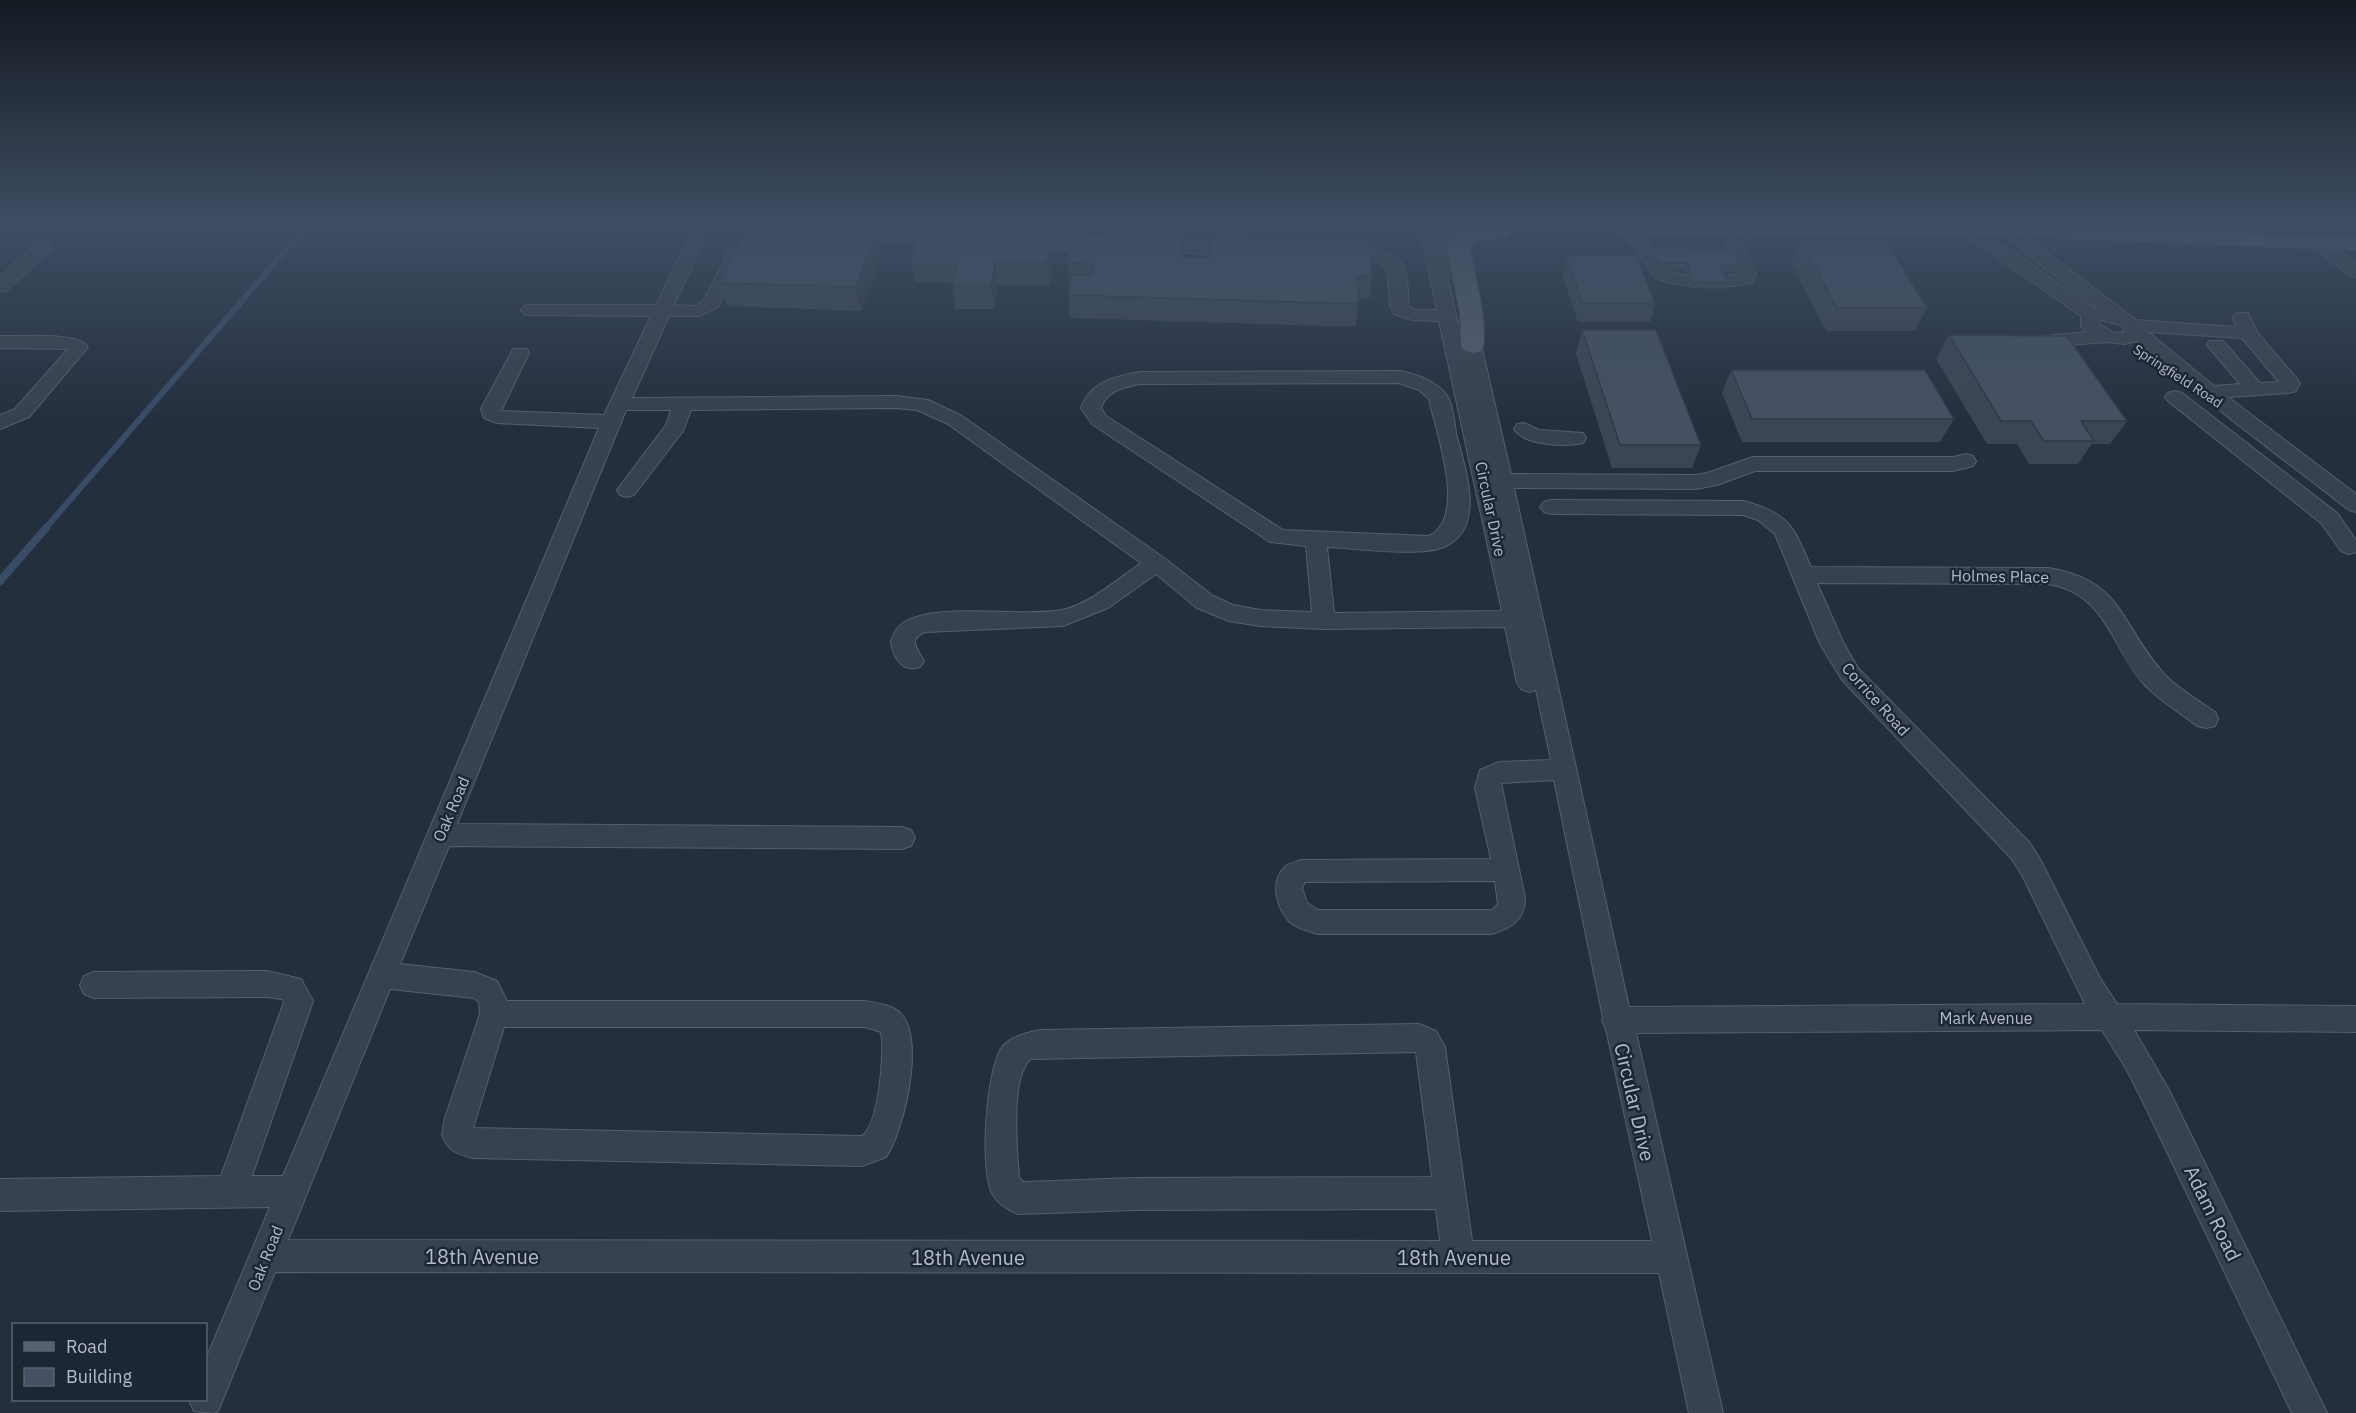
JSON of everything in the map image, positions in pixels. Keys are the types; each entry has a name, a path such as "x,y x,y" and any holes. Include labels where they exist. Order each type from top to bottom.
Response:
{"main road":[{"path":"1465,288 1473,346"}],"street":[{"name":"Oak Road","path":"207,1394 615,413 672,288"},
{"path":"530,310 694,312 708,307 717,288"},
{"path":"1398,288 1400,310 1412,315 1448,316"},
{"name":"Circular Drive","path":"1441,288 1494,481 1706,1413"},
{"name":"Circular Drive","path":"1459,288 1473,346 1514,619 1561,777"},
{"path":"2048,288 2091,321"},
{"name":"Springfield Road","path":"2077,288 2123,329 2356,505"},
{"path":"2074,337 2091,321 2104,313 2123,329"},
{"path":"2043,341 2123,329 2245,325 2289,383 2289,387 2210,392"},
{"name":"Springfield Road","path":"2123,329 2210,392 2235,413"},
{"path":"0,342 71,343 79,347 22,413 0,423"},
{"path":"2216,345 2256,390"},
{"path":"520,353 491,409 491,414 497,417 615,413 683,403 895,402 921,404 934,408 955,420 1156,563 1205,602 1229,613 1260,618 1324,621 1514,619"},
{"path":"1401,377 1418,382 1434,391 1441,403 1459,488 1458,512 1451,531 1438,542 1422,544 1372,540 1316,540 1278,537 1269,533 1099,420 1094,415 1092,402 1117,383 1140,378 1401,377"},
{"path":"2175,397 2329,518 2354,549"},
{"path":"627,490 676,426 681,416 683,403"},
{"path":"1524,429 1535,436 1576,438"},
{"path":"1494,481 1695,482 1710,480 1753,464 1953,464 1966,461"},
{"name":"Corrice Road","path":"1551,507 1729,507 1754,510 1765,515 1784,530 1832,644 1850,674 2020,850 2031,867 2070,950 2110,1017"},
{"path":"1316,540 1324,621"},
{"path":"912,661 902,649 902,642 909,630 917,626 938,621 1063,618 1097,604 1156,563"},
{"name":"Holmes Place","path":"1803,575 2048,576 2076,581 2103,602 2152,677 2206,719"},
{"path":"1506,870 1302,870 1292,875 1289,890 1298,911 1307,919 1318,922 1492,922 1509,914 1512,907 1506,870 1488,788 1489,777 1499,772 1561,777"},
{"path":"440,835 902,838"},
{"path":"380,975 474,985 488,990 493,999 494,1014 460,1118 457,1136 462,1140 472,1143 862,1151 875,1146 884,1132 896,1066 897,1045 894,1028 884,1017 865,1014 494,1014"},
{"path":"94,985 267,984 291,988 299,1001 231,1192"},
{"name":"Mark Avenue","path":"1616,1020 2110,1017 2356,1019"},
{"name":"Adam Road","path":"2110,1017 2137,1060 2158,1100 2310,1413"},
{"path":"1450,1193 1134,1194 1018,1198 1004,1185 1003,1174 1003,1131 1008,1063 1026,1046 1041,1044 1419,1038 1426,1041 1430,1047 1450,1193 1458,1257"},
{"path":"0,1195 292,1191"},
{"name":"18th Avenue","path":"266,1256 1671,1257"}],"building":[{"path":"1069,288 1358,288 1359,304 1068,295"},
{"path":"1577,288 1649,288 1655,304 1583,304"},
{"path":"1826,288 1915,288 1927,308 1837,308"},
{"path":"1582,330 1656,330 1701,445 1620,445"},
{"path":"1949,335 2067,336 2127,421 2081,421 2094,441 2044,441 2031,421 2001,421"},
{"path":"1731,370 1925,370 1954,419 1752,419"}],"waterway":[{"path":"44,530 253,288"},
{"path":"0,581 46,528"}]}
